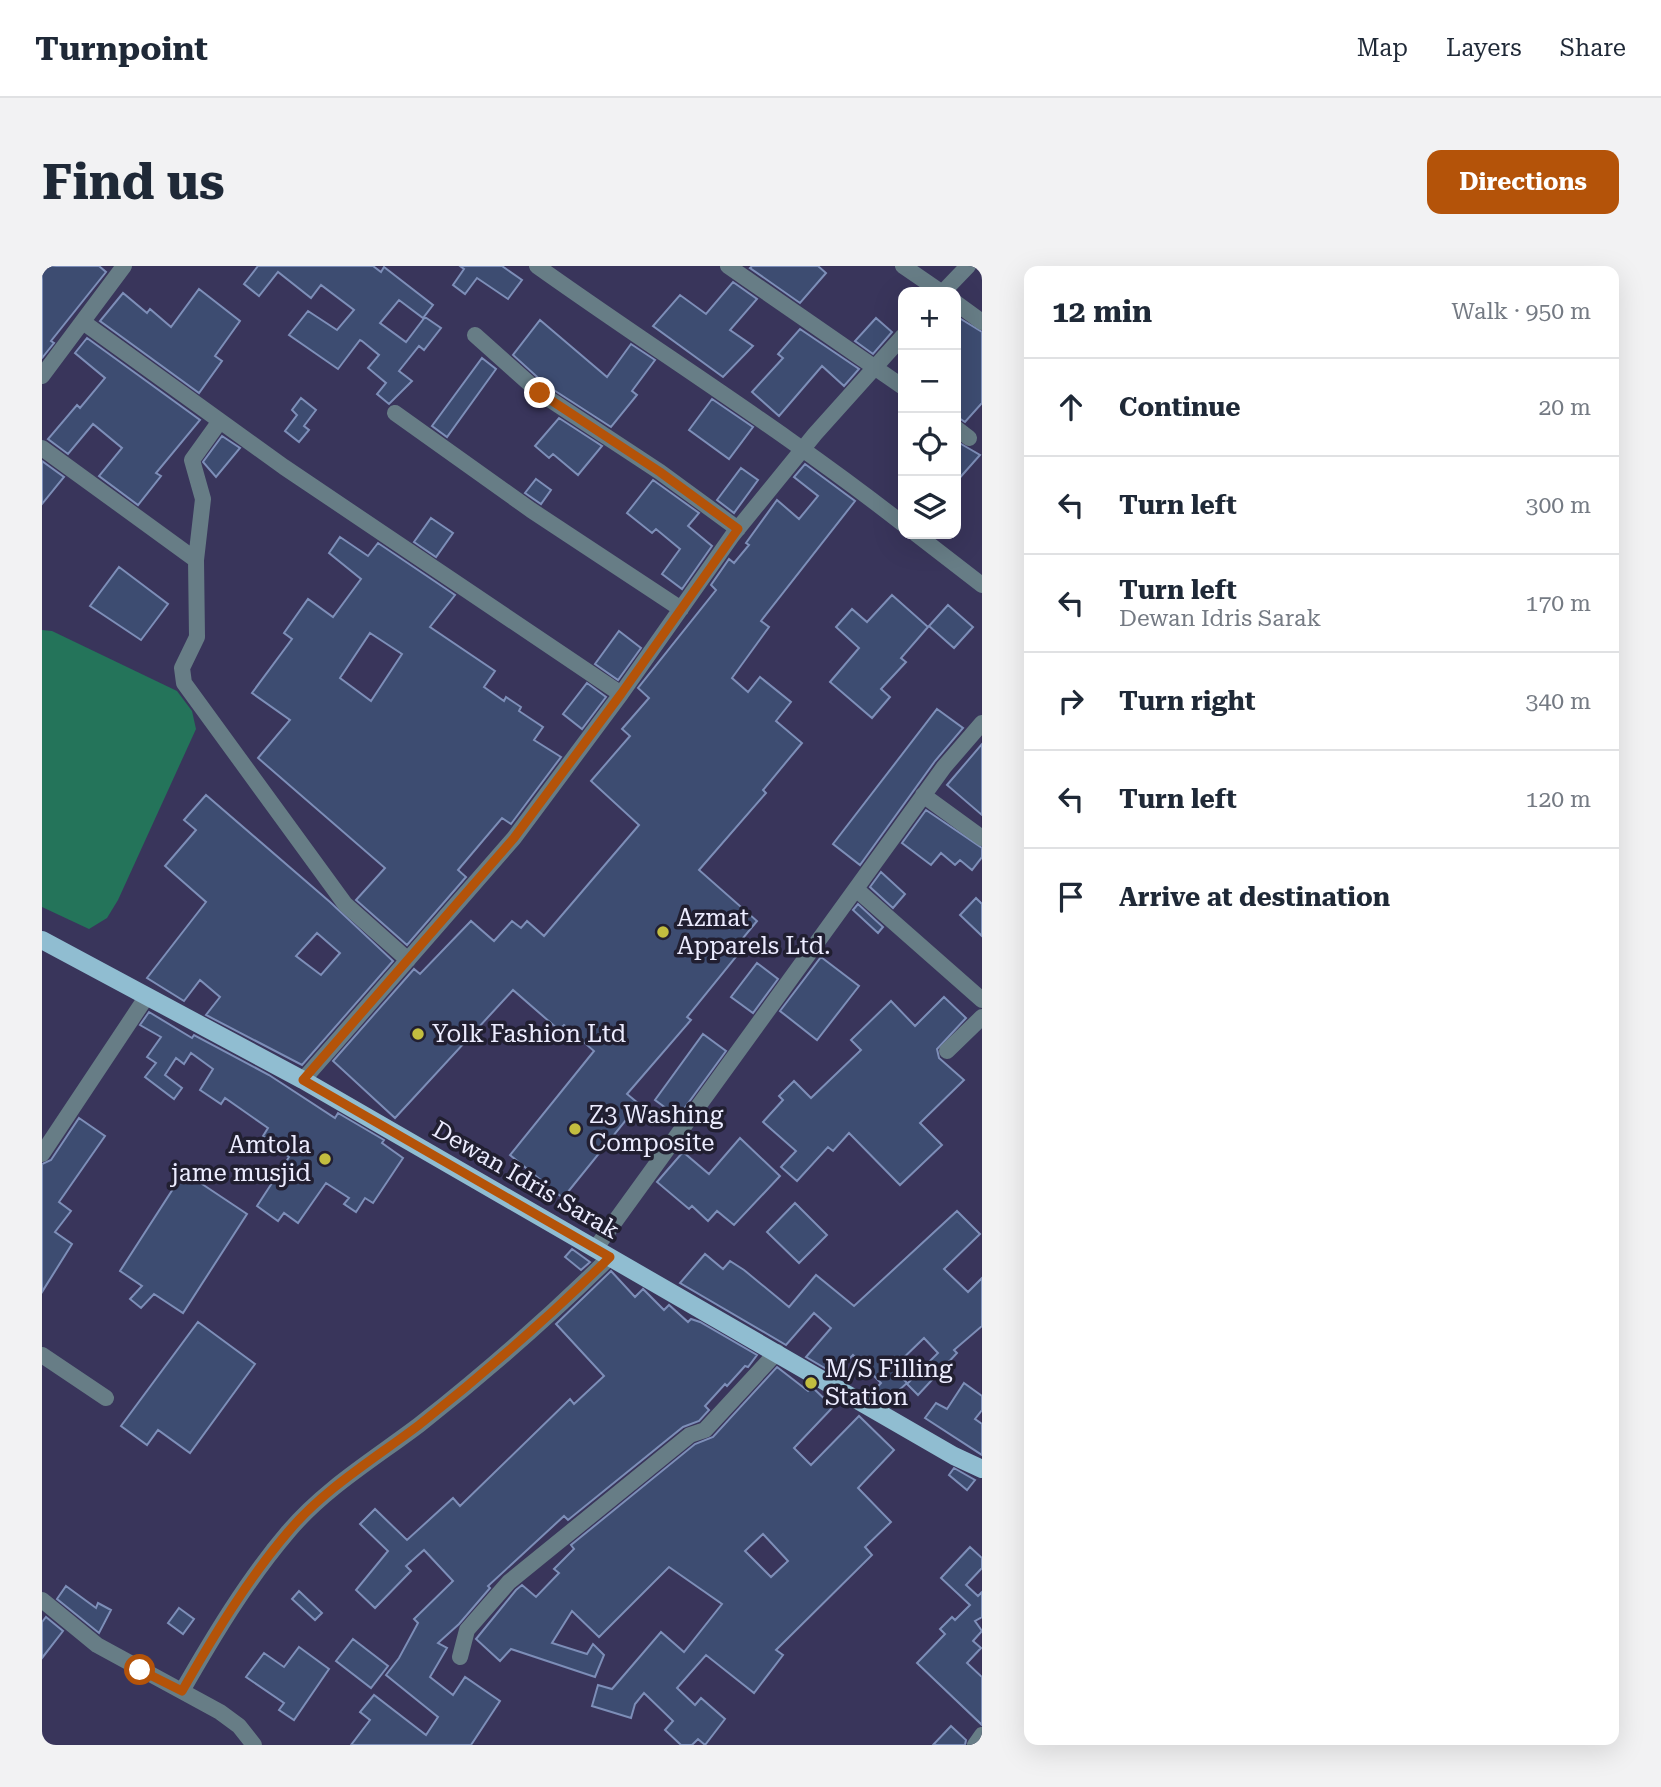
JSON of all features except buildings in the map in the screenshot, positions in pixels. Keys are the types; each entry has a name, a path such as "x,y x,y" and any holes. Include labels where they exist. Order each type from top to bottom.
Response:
{"main road":[{"name":"Dewan Idris Sarak","path":"42,940 303,1080 982,1469"}],"street":[{"path":"42,376 124,266"},
{"path":"537,266 654,349 804,448 898,520"},
{"path":"728,266 898,383"},
{"path":"903,266 934,287"},
{"path":"947,287 968,266"},
{"path":"961,307 982,322"},
{"path":"83,322 220,421 621,694"},
{"path":"475,335 540,393 660,472 738,529"},
{"path":"303,1080 514,838 621,694 738,529 804,448 898,342"},
{"path":"395,413 531,510 681,609"},
{"path":"220,421 192,460 203,499 196,560 197,637 183,668 184,683 345,904 408,960"},
{"path":"42,448 196,560"},
{"path":"922,539 982,585"},
{"path":"182,1691 215,1633 288,1532 363,1465 419,1424 570,1296 603,1253 923,795 982,723"},
{"path":"923,795 982,838"},
{"path":"856,889 982,1000"},
{"path":"42,1154 147,996"},
{"path":"947,1051 982,1017"},
{"path":"460,1657 467,1630 509,1582 690,1435 705,1430 778,1352"},
{"path":"42,1356 106,1398"},
{"path":"42,1600 97,1645 182,1691 239,1726 254,1745"},
{"path":"975,1745 982,1735"}],"shaded area":[{"path":"42,630 52,631 177,691 192,711 196,729 118,900 107,918 89,929 42,907"}],"place":[{"name":"Azmat Apparels Ltd.","path":"663,932"},
{"name":"Yolk Fashion Ltd","path":"418,1034"},
{"name":"Z3 Washing Composite","path":"575,1129"},
{"name":"Amtola jame musjid","path":"325,1159"},
{"name":"M/S Filling Station","path":"811,1383"}],"route":[{"path":"140,1670 182,1691 215,1633 288,1532 324,1497 474,1378 570,1296 610,1257 303,1080 514,838 621,694 738,529 660,472 540,393"}]}
